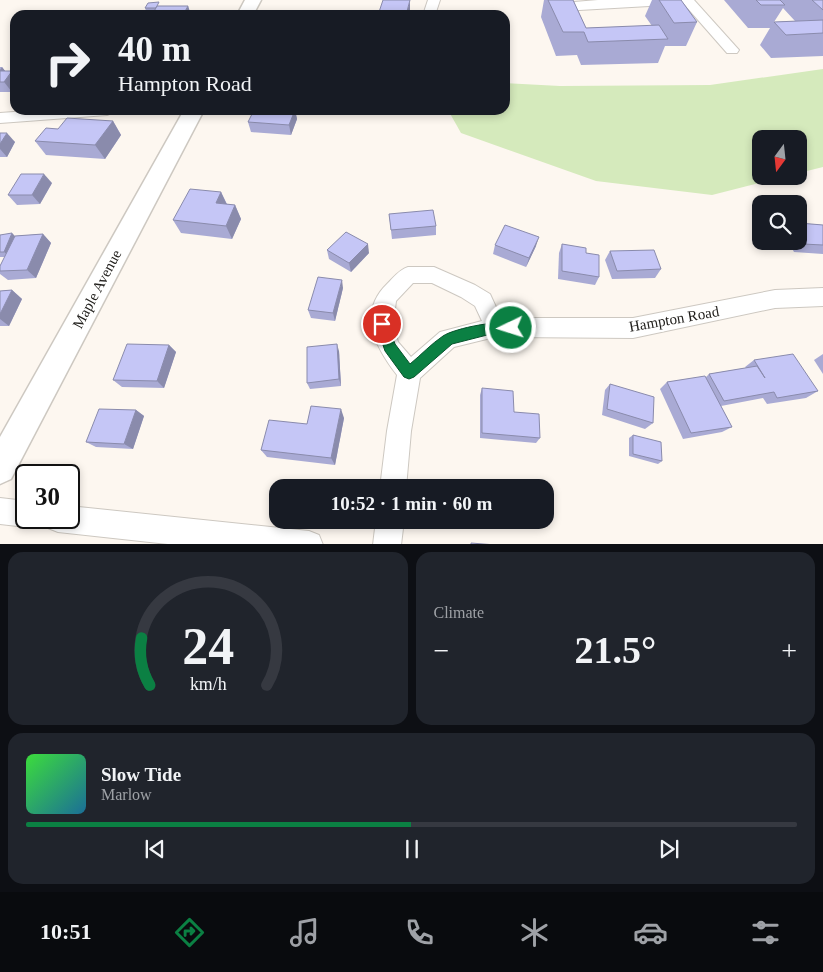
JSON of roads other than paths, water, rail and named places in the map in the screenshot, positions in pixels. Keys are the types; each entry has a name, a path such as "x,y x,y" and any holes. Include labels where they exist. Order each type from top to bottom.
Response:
{"main road":[{"name":"Maple Avenue","path":"0,468 191,115"}],"street":[{"path":"562,7 605,2 687,0 732,50"},
{"path":"0,118 40,115"},
{"path":"394,479 399,431 409,373 389,347 382,324 386,298 408,275 434,274 483,300 495,327"},
{"name":"Hampton Road","path":"409,373 448,339 495,327 633,328 776,299 823,297"},
{"path":"0,511 15,513"},
{"path":"80,520 309,544"},
{"path":"387,544 389,529"}]}
